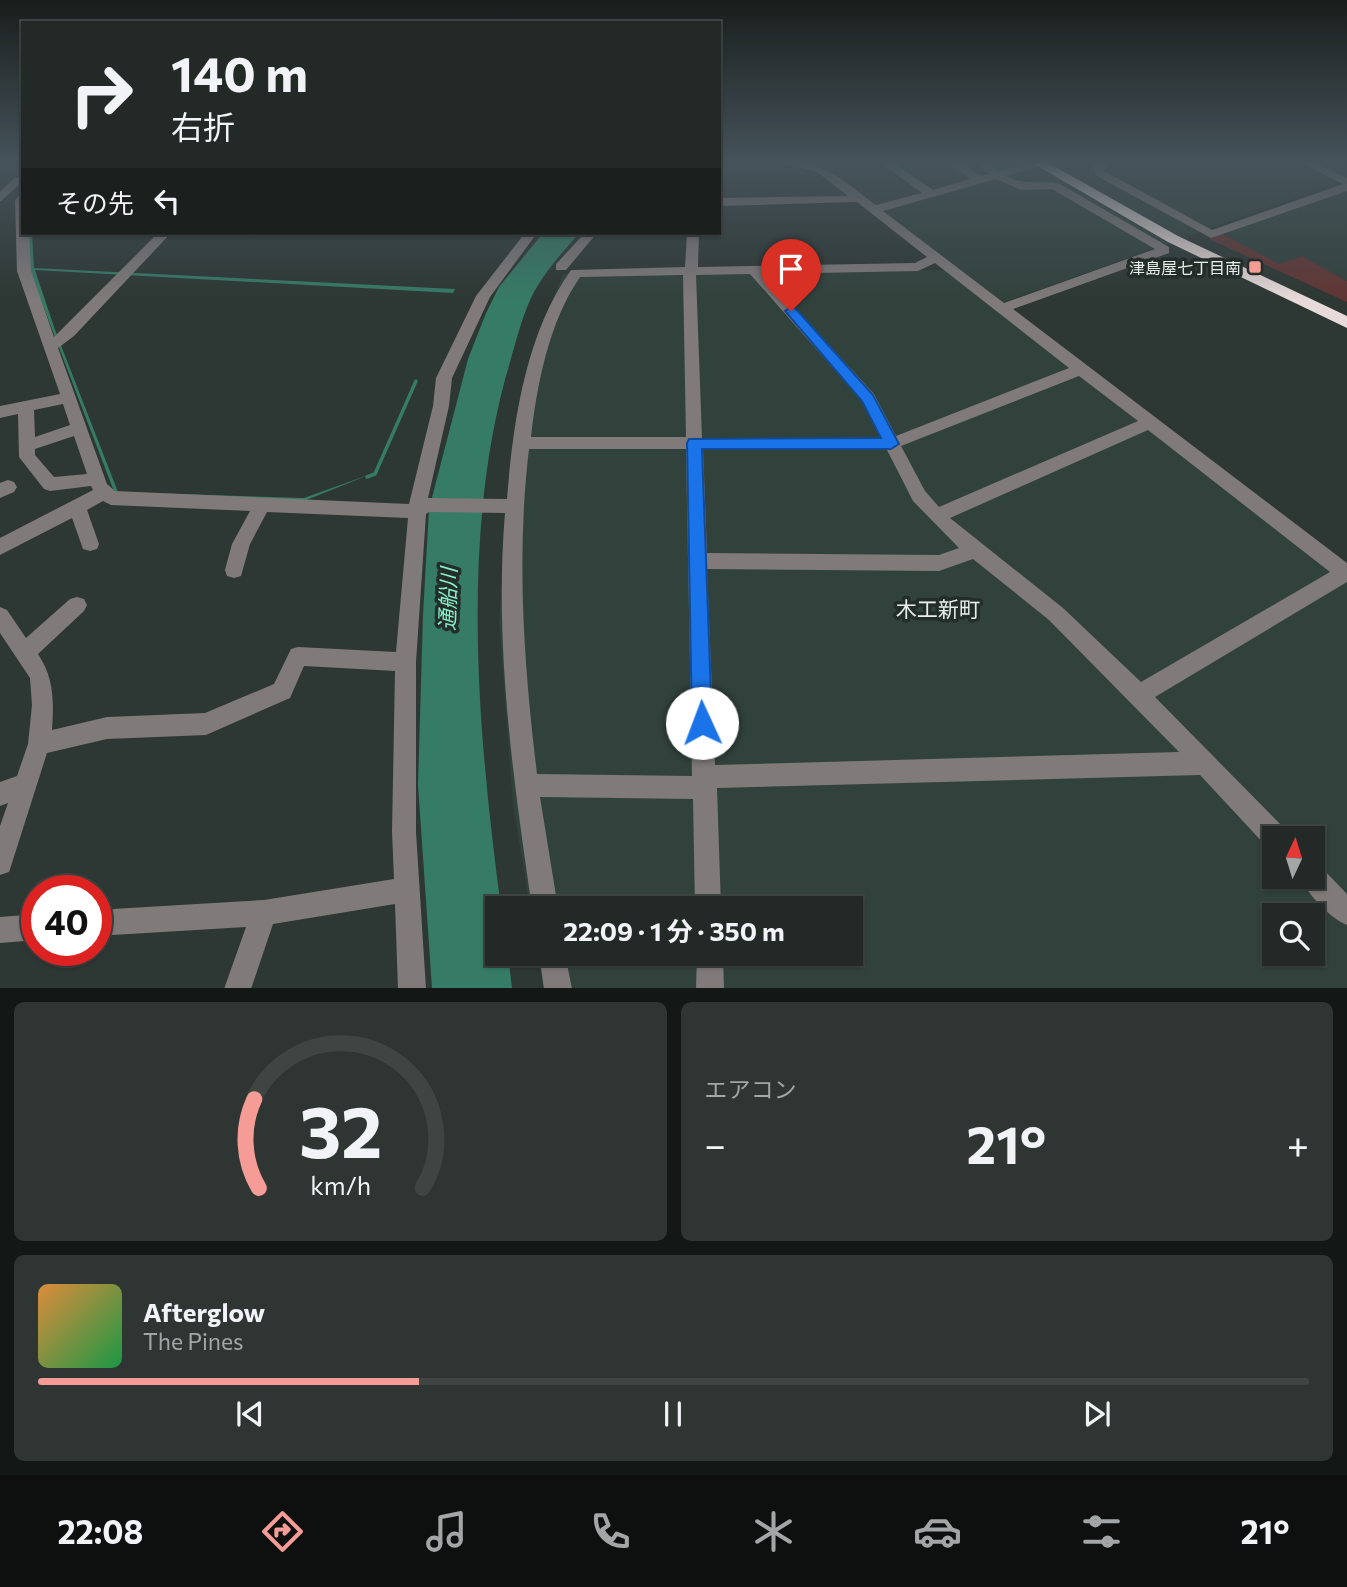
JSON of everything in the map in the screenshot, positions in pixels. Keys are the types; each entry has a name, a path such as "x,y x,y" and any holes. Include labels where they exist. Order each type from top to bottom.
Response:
{"highway":[{"path":"1120,207 1173,239 1347,323"},
{"path":"1130,207 1347,315"}],"street":[{"path":"868,207 1346,572 1139,695"},
{"path":"872,210 883,207"},
{"path":"1000,309 1165,250 1092,207"},
{"path":"1162,207 1211,234 1289,207"},
{"path":"22,235 24,271 79,428 101,485 111,498 262,505 506,507"},
{"path":"50,347 163,235"},
{"path":"412,988 404,832 406,662 421,508 444,378 483,296 529,235"},
{"path":"561,267 588,235"},
{"path":"692,235 690,271 708,896"},
{"path":"542,896 515,672 506,507 541,348 558,304 576,273 918,267 934,258"},
{"path":"754,270 868,398 919,496 936,516 1056,614 1139,695 1265,826"},
{"path":"520,443 891,444 1079,370"},
{"path":"0,412 68,398"},
{"path":"26,407 29,445 27,457 50,484 84,482 101,485"},
{"path":"936,516 1149,423"},
{"path":"29,445 79,428"},
{"path":"0,547 77,508 101,485"},
{"path":"234,570 241,544 262,505"},
{"path":"77,508 90,544"},
{"path":"697,561 939,563 976,550"},
{"path":"25,652 77,605"},
{"path":"0,619 40,675 42,732 0,863"},
{"path":"39,744 107,728 206,724 282,691 298,656 406,662"},
{"path":"527,785 704,782 1205,763"},
{"path":"0,794 27,784"},
{"path":"112,922 264,913 407,889"},
{"path":"1325,889 1347,912"},
{"path":"237,988 264,913"},
{"path":"0,930 21,928"},
{"path":"554,966 558,988"},
{"path":"710,966 710,988"}],"shaded area":[{"path":"875,207 1269,207 999,304"},
{"path":"1299,207 1347,207 1347,302 1209,239"},
{"path":"1223,234 1279,264 1302,256 1347,281 1347,302 1209,239"},
{"path":"944,270 1347,583 1347,988 544,988 540,966 863,966 863,896 528,896 513,805 499,622 511,452 533,350 563,274"}],"water":[{"path":"28,235 32,235 34,268 455,289 453,293 35,270 55,330 118,492 304,498 371,474 304,501 115,494 29,267"},
{"name":"通船川","path":"541,235 577,235 539,284 527,308 494,427 484,495 479,564 480,703 500,896 485,896 485,966 509,966 512,988 432,988 418,785 429,509 468,359 499,287"}],"waterway":[{"path":"367,477 375,474 416,381"}],"place":[{"name":"津島屋七丁目南","path":"1255,267"}],"district":[{"name":"木工新町","path":"938,608"}],"route":[{"path":"702,723 695,443 891,444 868,398 791,311"}]}
